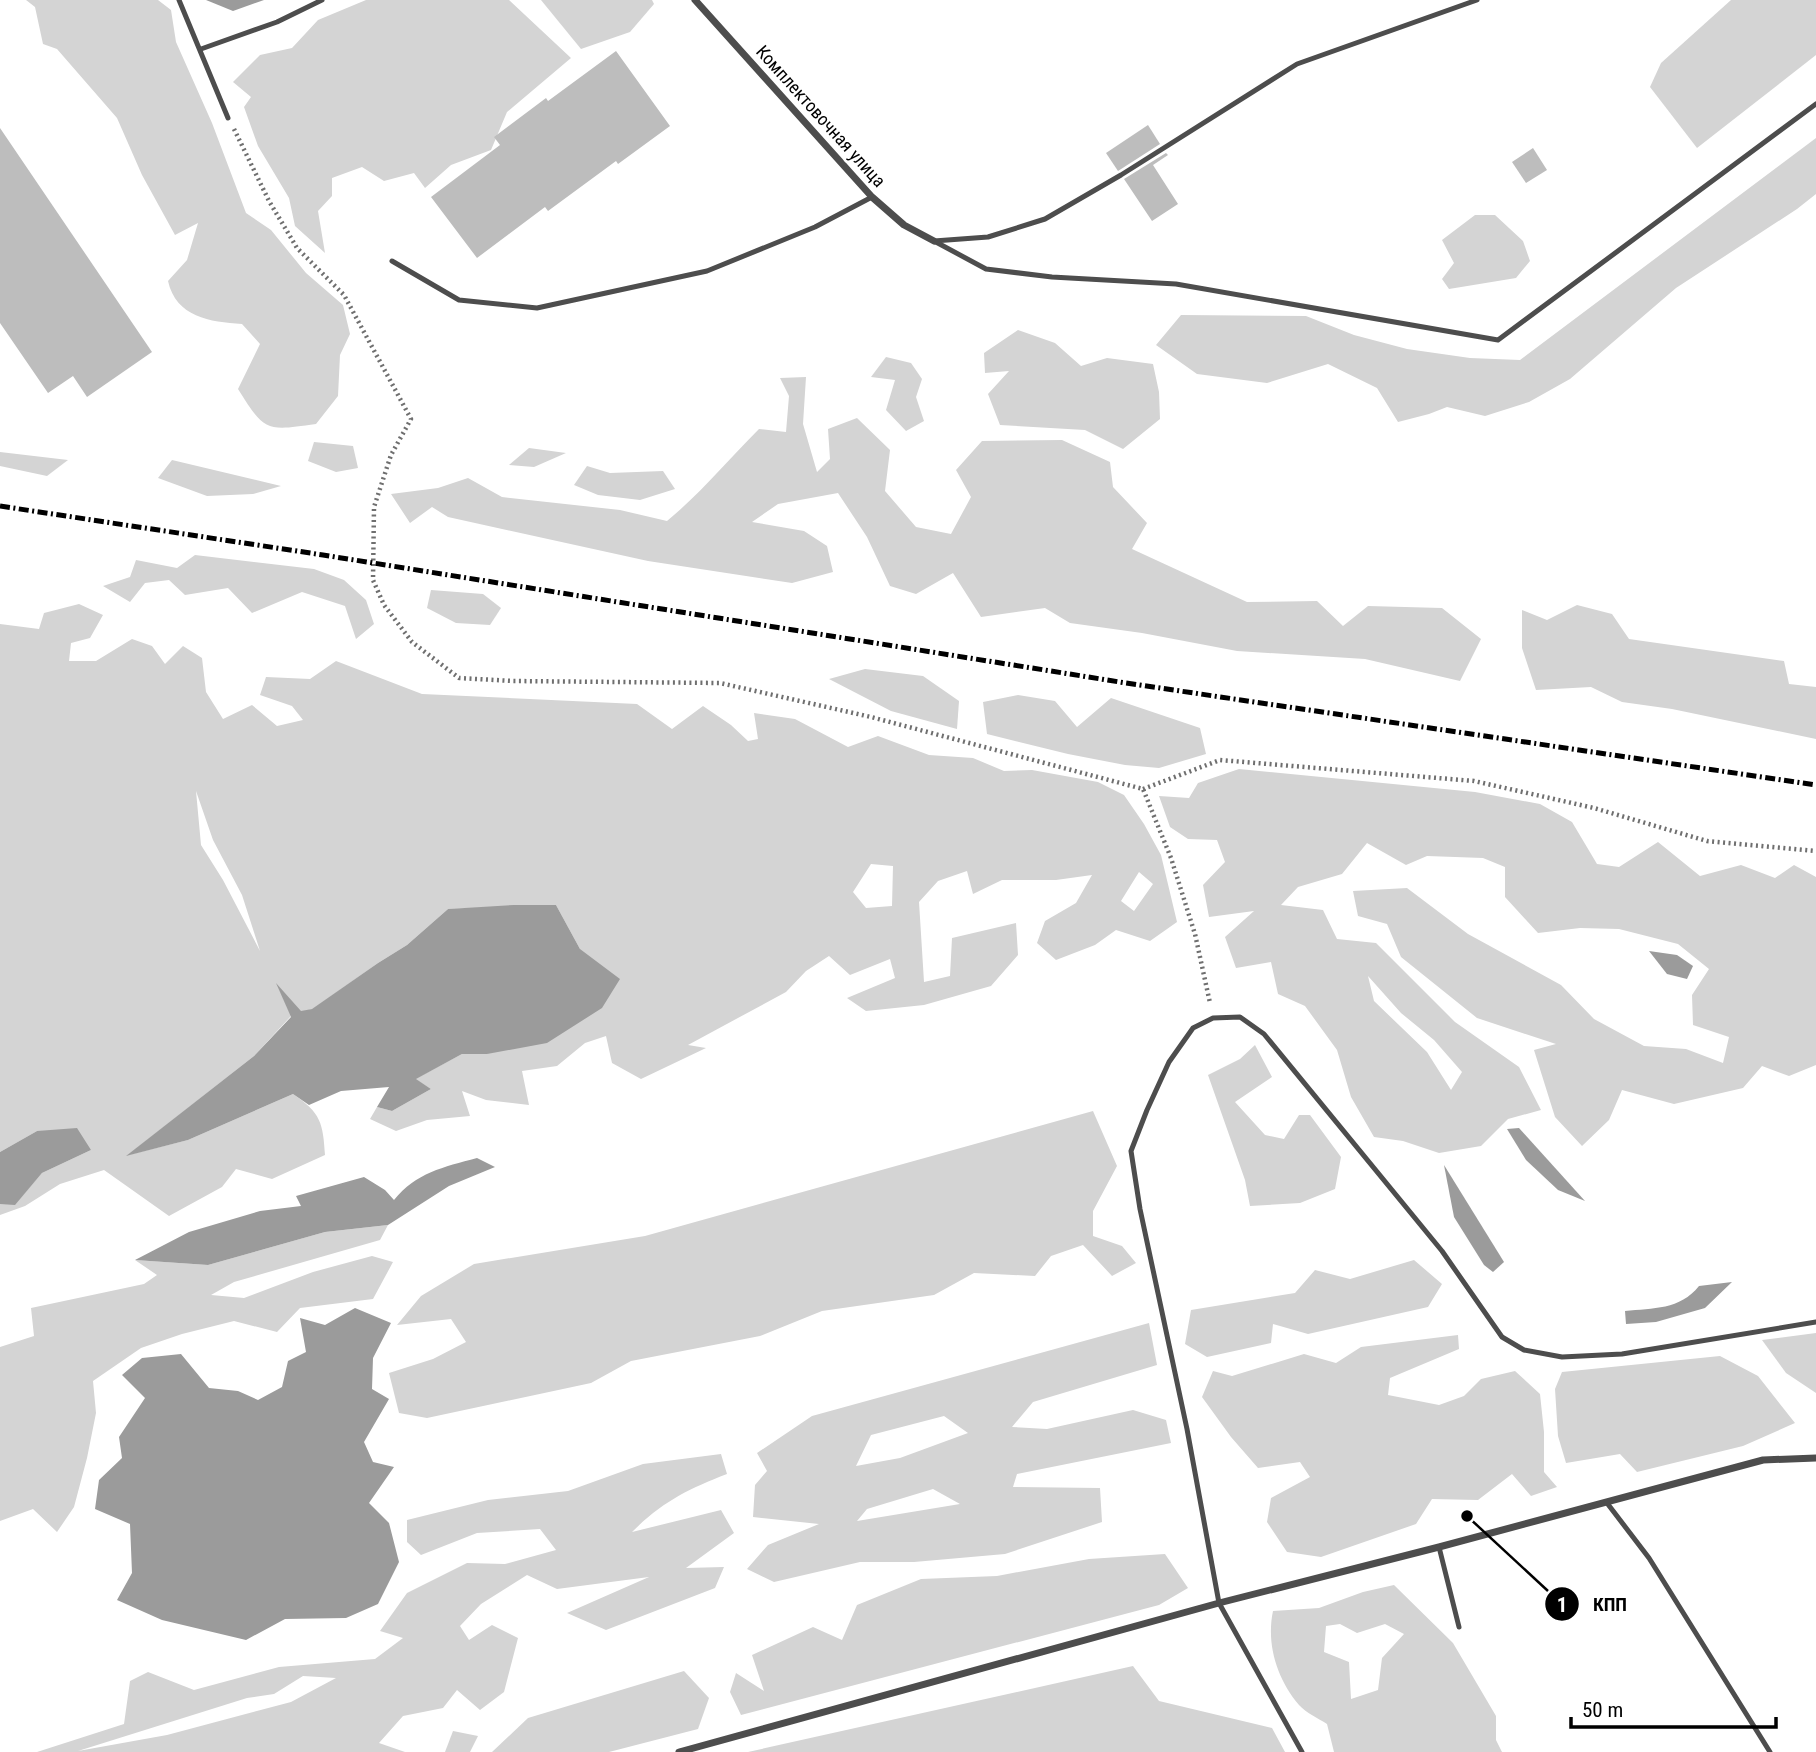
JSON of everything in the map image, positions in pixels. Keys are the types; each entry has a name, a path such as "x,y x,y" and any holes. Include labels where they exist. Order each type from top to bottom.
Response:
{"street":[{"name":"Комплектовочная улица","path":"695,0 872,197 904,225 934,241"},
{"path":"679,1752 1219,1603 1438,1548 1763,1460 1816,1458"}],"lane":[{"path":"179,0 228,118"},
{"path":"201,50 277,22 322,0"},
{"path":"934,241 988,237 1045,219 1121,175 1297,64 1477,0"},
{"path":"934,241 986,269 1052,277 1175,284 1498,340 1816,104"},
{"path":"393,261 459,300 537,308 707,271 815,226 872,197"},
{"path":"1302,1752 1219,1603 1131,1152 1169,1062 1193,1028 1213,1018 1240,1017 1264,1034 1442,1251 1502,1337 1524,1350 1562,1357 1622,1354 1816,1322"},
{"path":"1607,1503 1649,1558 1770,1752"},
{"path":"1438,1548 1459,1627"}],"path":[{"path":"228,118 269,201 297,248 344,295 411,419 391,455 374,507 373,580 384,605 412,642 459,678 720,683 872,717 1143,789 1220,760 1475,781 1594,808 1707,841 1816,851"},
{"path":"1143,789 1171,858 1195,934 1213,1018"}],"shaded area":[{"path":"26,0 158,0 171,10 176,42 212,123 246,213 271,230 306,273 343,305 350,334 340,355 338,396 316,424 287,428 261,421 238,389 260,344 242,324 207,319 186,310 178,303 168,281 187,260 198,223 175,235 142,175 117,118 57,49 43,44 35,7"},
{"path":"206,0 264,0 233,11"},
{"path":"366,0 509,0 571,58 507,112 491,150 451,165 425,188 414,173 384,181 362,167 332,178 332,196 318,211 325,253 295,226 289,198 258,146 244,107 251,97 233,82 260,55 292,48 318,20"},
{"path":"541,0 652,0 654,4 630,32 581,49"},
{"path":"1731,0 1816,0 1816,55 1697,148 1650,87 1661,63"},
{"path":"1816,138 1816,194 1676,288 1570,379 1529,402 1485,416 1447,407 1398,422 1377,388 1328,364 1267,383 1197,374 1156,345 1181,315 1306,316 1354,335 1407,349 1470,358 1520,360"},
{"path":"1475,215 1495,215 1523,241 1530,261 1516,278 1449,289 1442,279 1454,263 1442,240"},
{"path":"1018,330 1055,343 1081,366 1107,358 1153,364 1159,392 1160,419 1123,449 1085,430 1000,425 988,394 1009,371 985,373 984,353"},
{"path":"886,357 911,363 922,379 916,397 924,421 906,431 886,410 895,380 871,377"},
{"path":"806,377 803,424 817,472 830,459 828,429 857,418 890,450 885,491 916,527 951,534 971,497 956,470 982,441 1062,440 1110,462 1113,487 1147,523 1132,549 1247,602 1317,601 1343,626 1368,606 1442,608 1481,639 1460,681 1365,659 1237,651 1070,623 1045,608 981,617 953,573 916,594 890,586 867,537 838,493 778,504 752,522 804,531 827,546 833,572 792,583 648,561 448,517 432,507 410,523 391,494 438,488 468,478 502,497 620,510 667,521 703,488 759,429 786,432 789,396 780,378"},
{"path":"314,442 353,446 358,468 336,472 308,461"},
{"path":"529,448 566,453 534,467 509,465"},
{"path":"0,452 68,460 47,476 0,466"},
{"path":"172,460 281,486 253,494 207,496 158,478"},
{"path":"587,466 610,473 663,471 675,489 640,500 598,495 574,485"},
{"path":"195,555 314,569 344,580 366,600 374,624 356,639 345,606 302,592 252,613 228,588 185,595 169,580 145,583 130,602 103,586 130,577 136,560 177,568"},
{"path":"431,590 483,594 501,608 490,625 456,623 427,608"},
{"path":"79,604 103,615 90,638 71,643 69,661 96,661 132,639 152,646 165,664 183,646 202,658 206,692 223,719 252,705 277,726 303,720 292,706 260,695 266,677 310,679 336,661 422,694 637,704 672,729 703,706 731,725 748,741 758,739 754,713 795,719 848,747 878,736 929,755 973,758 1004,771 1032,770 1098,782 1124,795 1144,824 1161,855 1177,922 1150,941 1116,930 1095,945 1056,960 1037,943 1045,921 1076,903 1092,875 1056,880 1002,880 973,894 967,871 938,881 919,902 924,982 950,976 952,938 1016,923 1018,955 991,986 924,1005 866,1011 847,998 895,978 890,959 850,975 829,956 806,971 786,992 688,1045 706,1048 641,1079 612,1063 606,1036 585,1043 557,1066 522,1071 529,1105 486,1100 462,1091 470,1116 427,1120 396,1131 370,1119 377,1107 392,1111 431,1089 415,1079 462,1054 487,1054 580,949 556,905 448,909 407,945 313,1009 301,1012 278,986 291,1016 254,1056 128,1155 188,1140 293,1094 310,1107 319,1120 325,1155 272,1179 236,1169 222,1187 169,1216 104,1170 60,1184 25,1206 0,1215 0,1204 15,1204 42,1173 91,1150 37,1131 0,1152 0,624 39,629 44,613","holes":["196,791 213,840 242,895 260,951 223,880 201,845","871,864 893,866 892,906 866,908 853,892","1139,872 1153,884 1134,911 1121,901"]},
{"path":"1577,605 1612,614 1629,639 1784,661 1789,684 1816,687 1816,739 1672,709 1622,702 1591,687 1536,690 1522,648 1522,610 1547,620"},
{"path":"865,669 923,676 959,701 957,729 891,711 829,679"},
{"path":"1018,695 1055,701 1077,727 1111,698 1200,728 1206,754 1159,768 1125,765 987,734 983,702"},
{"path":"1239,769 1475,792 1540,804 1572,822 1597,864 1619,867 1658,842 1700,876 1741,865 1775,878 1794,865 1816,877 1816,1065 1789,1076 1762,1066 1743,1088 1674,1104 1622,1090 1609,1120 1582,1146 1555,1117 1534,1050 1556,1044 1477,1018 1401,957 1387,924 1358,916 1353,891 1407,888 1468,934 1561,985 1594,1019 1644,1046 1686,1049 1723,1063 1729,1037 1693,1025 1692,995 1709,969 1678,944 1619,929 1580,928 1538,933 1505,897 1505,867 1483,858 1427,856 1406,865 1367,843 1342,874 1298,887 1281,905 1323,910 1337,939 1376,943 1455,1022 1519,1067 1541,1110 1508,1119 1481,1146 1439,1153 1403,1141 1374,1137 1351,1097 1337,1050 1305,1006 1278,994 1271,962 1236,968 1225,937 1254,911 1209,917 1203,885 1225,862 1217,840 1188,839 1170,827 1159,796 1189,798 1198,783","holes":["1368,976 1401,1013 1434,1040 1462,1072 1451,1090 1427,1052 1374,1001"]},
{"path":"556,905 580,949 620,979 602,1008 547,1043 487,1054 462,1054 416,1079 431,1089 392,1111 377,1107 389,1087 341,1091 309,1105 293,1094 188,1140 126,1156 254,1056 291,1017 276,983 301,1011 312,1009 407,945 448,909"},
{"path":"1649,951 1677,955 1693,966 1687,979 1667,974"},
{"path":"1255,1045 1272,1077 1235,1102 1265,1135 1284,1139 1299,1115 1310,1115 1341,1157 1335,1189 1300,1203 1250,1206 1245,1180 1208,1075 1240,1059"},
{"path":"1093,1111 1117,1166 1093,1211 1093,1236 1122,1246 1136,1263 1112,1276 1083,1245 1051,1256 1035,1276 974,1273 934,1295 822,1311 760,1336 631,1361 591,1383 427,1418 399,1413 389,1373 433,1359 466,1342 451,1319 397,1325 421,1296 474,1264 645,1236"},
{"path":"77,1128 91,1150 42,1173 15,1205 0,1204 0,1152 37,1131"},
{"path":"1519,1128 1585,1201 1558,1190 1526,1160 1507,1129"},
{"path":"477,1158 495,1167 449,1186 388,1225 325,1232 208,1265 135,1260 189,1232 260,1211 301,1206 296,1196 364,1177 385,1190 394,1200 421,1177"},
{"path":"1444,1165 1504,1262 1493,1272 1484,1265 1454,1217"},
{"path":"388,1225 380,1240 234,1282 211,1295 244,1298 313,1272 372,1256 393,1262 373,1299 300,1308 277,1332 234,1321 182,1334 141,1348 93,1381 96,1413 74,1507 57,1532 33,1509 0,1521 0,1347 34,1336 31,1308 144,1284 157,1275 135,1260 208,1265 325,1232"},
{"path":"1414,1260 1442,1284 1428,1307 1308,1334 1273,1324 1271,1343 1207,1357 1185,1344 1191,1310 1295,1293 1315,1270 1350,1279"},
{"path":"1732,1282 1705,1308 1656,1322 1626,1324 1625,1311 1675,1304 1692,1294 1699,1286"},
{"path":"355,1308 391,1323 373,1358 372,1389 389,1399 364,1442 373,1462 394,1467 369,1503 389,1523 399,1562 378,1604 346,1618 285,1619 246,1640 162,1620 117,1600 132,1573 130,1524 95,1509 99,1480 122,1458 119,1437 145,1398 122,1375 142,1358 181,1354 209,1388 238,1391 258,1400 282,1387 288,1361 306,1352 300,1318 325,1325"},
{"path":"1149,1323 1157,1365 1033,1402 1012,1427 1047,1429 1133,1410 1166,1420 1171,1443 1017,1474 1013,1487 1100,1488 1102,1522 1005,1554 914,1562 860,1562 774,1582 747,1569 768,1545 819,1524 753,1517 755,1485 767,1471 757,1453 812,1416","holes":["944,1416 968,1433 900,1458 856,1466 871,1435","933,1489 960,1504 857,1521 867,1509"]},
{"path":"1816,1333 1816,1393 1786,1373 1762,1340"},
{"path":"1458,1335 1459,1349 1390,1378 1388,1395 1439,1405 1464,1396 1481,1379 1515,1371 1540,1394 1544,1472 1557,1487 1531,1496 1512,1474 1478,1500 1432,1499 1416,1524 1321,1557 1287,1552 1267,1522 1271,1498 1310,1477 1300,1462 1258,1468 1202,1397 1213,1371 1232,1376 1304,1354 1336,1363 1361,1347"},
{"path":"1720,1356 1758,1376 1795,1423 1743,1446 1637,1472 1620,1454 1566,1463 1558,1436 1555,1389 1562,1372"},
{"path":"721,1454 727,1474 676,1497 632,1532 721,1510 734,1533 686,1568 724,1567 715,1588 606,1630 567,1613 649,1577 557,1589 527,1575 481,1604 460,1626 469,1640 492,1625 518,1638 504,1692 480,1710 457,1690 443,1708 403,1716 379,1743 405,1752 37,1752 124,1724 130,1681 148,1672 194,1690 279,1667 375,1659 403,1638 380,1631 407,1593 467,1563 505,1564 556,1550 540,1529 477,1533 421,1555 407,1542 407,1520 488,1500 568,1491 643,1464","holes":["303,1676 336,1678 291,1702 167,1735 78,1751 247,1698 274,1694"]},
{"path":"1165,1554 1188,1588 1159,1605 741,1715 730,1692 736,1673 764,1691 752,1655 813,1627 842,1640 857,1605 921,1579 997,1576 1089,1559"},
{"path":"1394,1585 1453,1643 1496,1716 1496,1740 1502,1752 1334,1752 1327,1724 1299,1705 1279,1673 1272,1648 1273,1611 1319,1608 1363,1592","holes":["1340,1624 1357,1633 1385,1624 1404,1634 1382,1658 1378,1690 1351,1699 1349,1662 1324,1652 1326,1626"]},
{"path":"1133,1666 1159,1701 1272,1728 1285,1752 748,1752"},
{"path":"684,1671 709,1698 698,1729 609,1752 492,1752 528,1718"},
{"path":"453,1731 478,1736 470,1752 445,1752"}],"building":[{"path":"616,51 670,126 618,164 616,161 548,211 545,207 477,258 431,197 500,145 494,137"},
{"path":"1148,125 1160,144 1118,171 1106,153"},
{"path":"0,128 152,352 87,397 73,376 48,393 0,323"},
{"path":"1533,148 1547,170 1526,183 1512,162"},
{"path":"1166,153 1168,155 1153,165 1178,204 1152,221 1124,179"}],"railway":[{"path":"0,506 1126,683 1816,785"}],"place":[{"name":"КПП","path":"1467,1516"}]}
